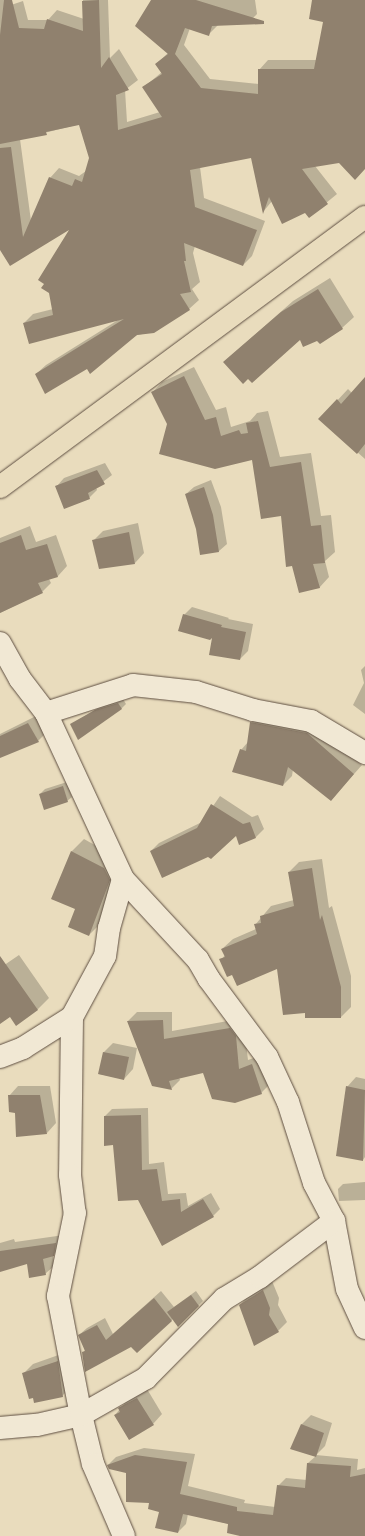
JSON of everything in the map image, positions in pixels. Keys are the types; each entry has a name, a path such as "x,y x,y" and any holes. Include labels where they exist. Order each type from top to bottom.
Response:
{"main road":[{"path":"0,487 365,217"}],"street":[{"path":"0,644 20,679 46,713 123,879 198,960 209,979 266,1057 288,1102 314,1183 334,1221 347,1289 365,1328"},
{"path":"46,713 132,685 196,692 253,710 311,721 365,753"},
{"path":"123,879 108,937 105,956 72,1017 70,1175 75,1214 58,1296 81,1415 94,1464 124,1536"},
{"path":"0,1057 23,1048 72,1017"},
{"path":"0,1428 37,1425 81,1415 146,1378 224,1299 260,1277 334,1221"}],"building":[{"path":"4,0 12,0 19,28 44,29 47,19 83,31 82,1 99,0 101,68 109,57 129,90 116,95 118,130 162,117 142,87 162,74 155,64 168,54 135,26 151,0 196,0 264,21 264,24 212,26 209,36 185,28 175,54 201,88 258,94 258,69 314,69 323,22 309,19 312,0 365,0 365,169 355,180 339,163 302,169 328,204 309,218 305,213 282,224 269,197 263,214 251,158 190,170 195,207 257,230 243,266 184,243 186,261 184,261 191,292 180,294 190,310 154,333 137,335 90,374 87,369 45,394 35,374 124,319 29,344 23,323 53,315 49,293 41,288 44,284 38,280 69,230 10,266 0,250 0,148 11,147 23,237 49,177 72,186 75,179 82,182 89,158 79,125 46,132 47,135 0,144 0,35"},
{"path":"318,289 343,329 320,344 317,341 303,347 300,340 252,383 248,379 243,384 223,362 281,312"},
{"path":"184,376 205,420 216,417 221,436 239,430 241,434 248,433 246,423 258,421 270,467 301,462 311,526 321,525 325,563 313,564 320,588 299,593 292,566 286,567 281,516 261,519 252,460 215,469 159,454 167,424 151,392"},
{"path":"365,377 365,444 357,454 318,419 337,399 341,404"},
{"path":"97,470 105,484 88,493 90,499 64,509 55,486"},
{"path":"204,487 213,515 219,552 200,555 196,529 185,494"},
{"path":"129,532 135,564 99,569 92,540"},
{"path":"21,535 26,550 47,544 58,577 38,583 43,593 0,613 0,543"},
{"path":"183,614 222,625 221,627 246,632 240,660 209,655 212,638 210,640 178,631"},
{"path":"118,703 122,709 78,740 70,724 95,710"},
{"path":"250,722 307,733 354,774 331,801 288,767 283,786 232,772 240,749 246,751"},
{"path":"28,723 39,742 0,758 0,736"},
{"path":"63,786 68,802 44,810 39,794"},
{"path":"211,804 243,824 250,822 256,838 239,845 236,836 211,859 208,857 162,878 150,851 197,828"},
{"path":"71,851 104,868 110,880 89,936 68,927 75,909 51,899"},
{"path":"312,868 320,920 322,915 341,987 341,1018 305,1018 305,1013 283,1015 277,969 237,986 232,975 227,977 219,959 225,957 221,949 257,934 254,924 261,923 260,916 294,906 288,872"},
{"path":"0,956 38,1010 16,1026 10,1017 0,1024"},
{"path":"163,1020 164,1039 230,1028 236,1036 239,1069 252,1064 262,1094 235,1103 212,1099 203,1073 169,1081 172,1090 152,1086 127,1021"},
{"path":"103,1052 129,1057 124,1080 98,1074"},
{"path":"346,1086 365,1090 363,1161 336,1156"},
{"path":"8,1095 40,1095 47,1134 16,1137 15,1113 9,1112"},
{"path":"141,1115 142,1170 157,1169 162,1201 180,1199 181,1212 203,1199 214,1217 162,1246 138,1200 118,1201 113,1145 104,1146 104,1116"},
{"path":"56,1243 54,1256 43,1259 46,1275 29,1278 27,1264 0,1272 0,1251"},
{"path":"263,1290 270,1308 269,1315 279,1332 254,1346 239,1305"},
{"path":"191,1295 199,1306 178,1327 167,1312"},
{"path":"154,1298 172,1321 137,1353 131,1347 85,1372 82,1352 85,1351 78,1335 97,1325 106,1340"},
{"path":"58,1361 63,1397 34,1403 33,1398 29,1399 22,1373"},
{"path":"137,1398 154,1425 129,1440 114,1415 120,1412 118,1408"},
{"path":"301,1424 324,1433 316,1457 290,1449"},
{"path":"135,1455 187,1462 180,1494 237,1507 237,1511 273,1515 277,1485 305,1488 307,1463 351,1466 350,1477 365,1474 365,1536 240,1536 227,1533 228,1524 183,1514 178,1533 155,1528 159,1512 148,1509 149,1503 126,1502 126,1473 109,1469 107,1465"}]}
